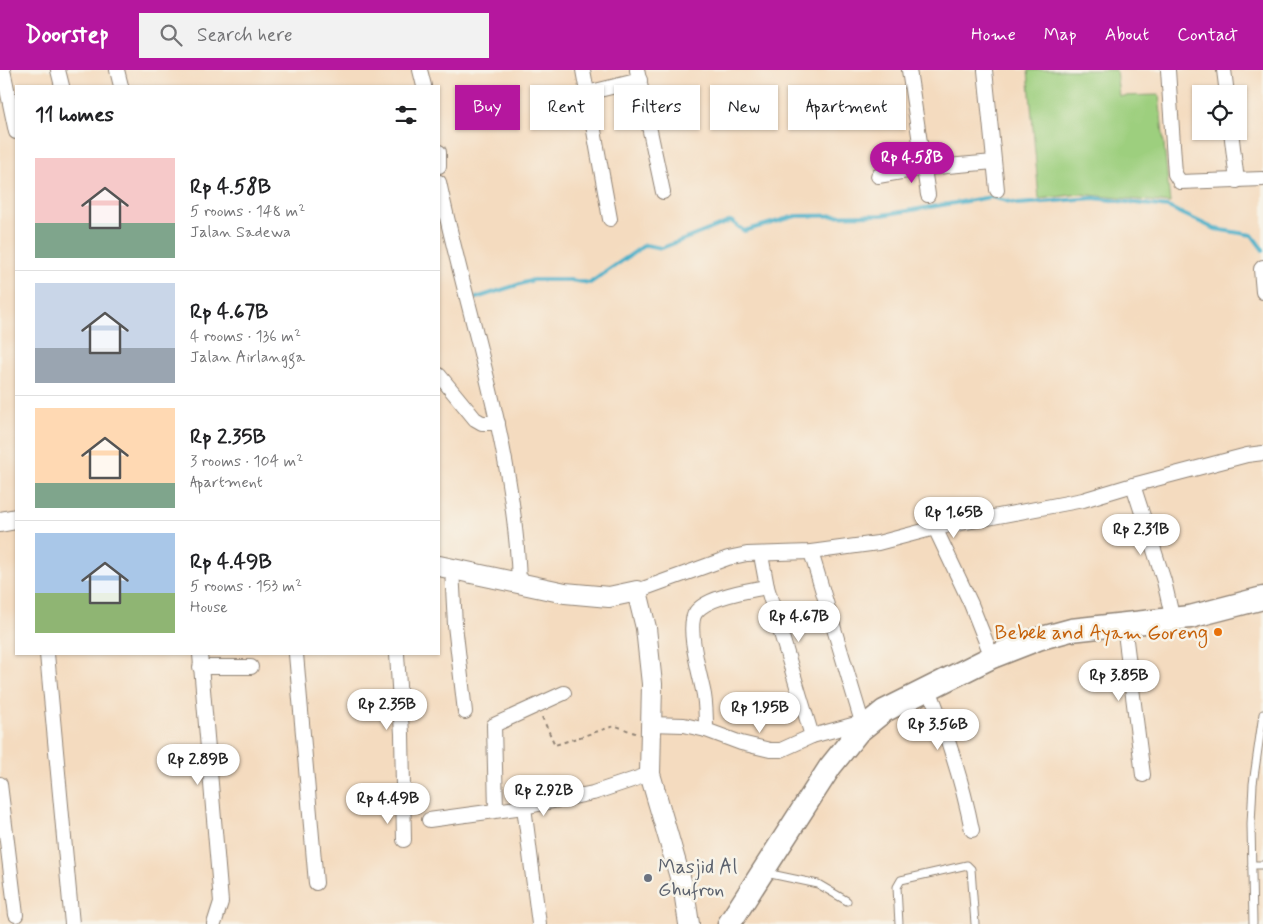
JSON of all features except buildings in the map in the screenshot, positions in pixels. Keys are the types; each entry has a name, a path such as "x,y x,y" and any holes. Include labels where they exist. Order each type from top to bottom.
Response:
{"main road":[{"path":"729,924 830,767 866,721 1019,644 1071,630 1173,620 1263,598"}],"street":[{"path":"3,70 15,127"},
{"path":"58,70 62,85"},
{"path":"117,70 121,85"},
{"path":"420,70 424,85"},
{"path":"583,70 586,85"},
{"path":"909,70 928,195"},
{"path":"985,70 997,190"},
{"path":"1168,70 1177,179 1183,183 1263,179"},
{"path":"1224,70 1226,85"},
{"path":"604,87 638,75 663,192"},
{"path":"594,130 610,219"},
{"path":"1232,140 1237,181"},
{"path":"878,176 924,168 994,162"},
{"path":"440,186 498,423 518,539 519,583"},
{"path":"1263,267 1261,269 1263,292"},
{"path":"440,377 475,419 482,423 498,423"},
{"path":"465,712 455,625 445,567 565,593 609,597 637,591 728,558 747,554 811,552 878,542 934,528 1051,508 1133,485 1263,454"},
{"path":"1133,485 1158,564 1173,620"},
{"path":"0,522 15,519"},
{"path":"934,528 971,604 992,657"},
{"path":"650,729 684,725 706,730 740,743 770,750 781,750 812,736 866,721 811,552"},
{"path":"761,555 767,587 812,736"},
{"path":"706,730 704,696 693,631 694,617 701,608 717,600 739,592 767,587"},
{"path":"637,591 649,646 652,684 650,774 684,892 689,924"},
{"path":"1124,625 1143,775"},
{"path":"47,655 72,924"},
{"path":"296,655 316,883"},
{"path":"397,655 402,734 404,840"},
{"path":"214,924 221,902 200,660 251,667"},
{"path":"929,689 956,759 964,786 972,830"},
{"path":"496,810 494,725 564,692"},
{"path":"429,820 524,807 593,793 650,774"},
{"path":"0,784 16,915"},
{"path":"524,807 539,924"}],"lane":[{"path":"1253,924 1252,794 1263,714"},
{"path":"899,924 897,886 901,880 966,865 971,868 975,924"},
{"path":"1252,865 1263,865"},
{"path":"761,872 818,884 847,901"}],"path":[{"path":"537,705 555,745 611,727 650,729"}],"green space":[{"path":"1028,70 1116,70 1119,96 1159,95 1170,203 1080,194 1039,199"}],"waterway":[{"path":"476,298 533,280 570,280 590,283 645,245 662,248 731,221 744,231 796,216 882,215 991,197 1018,204 1094,198 1168,207 1215,229 1252,235 1263,250"}],"place":[{"name":"Bebek and Ayam Goreng","path":"1218,632"},
{"name":"Masjid Al Ghufron","path":"648,878"}]}
